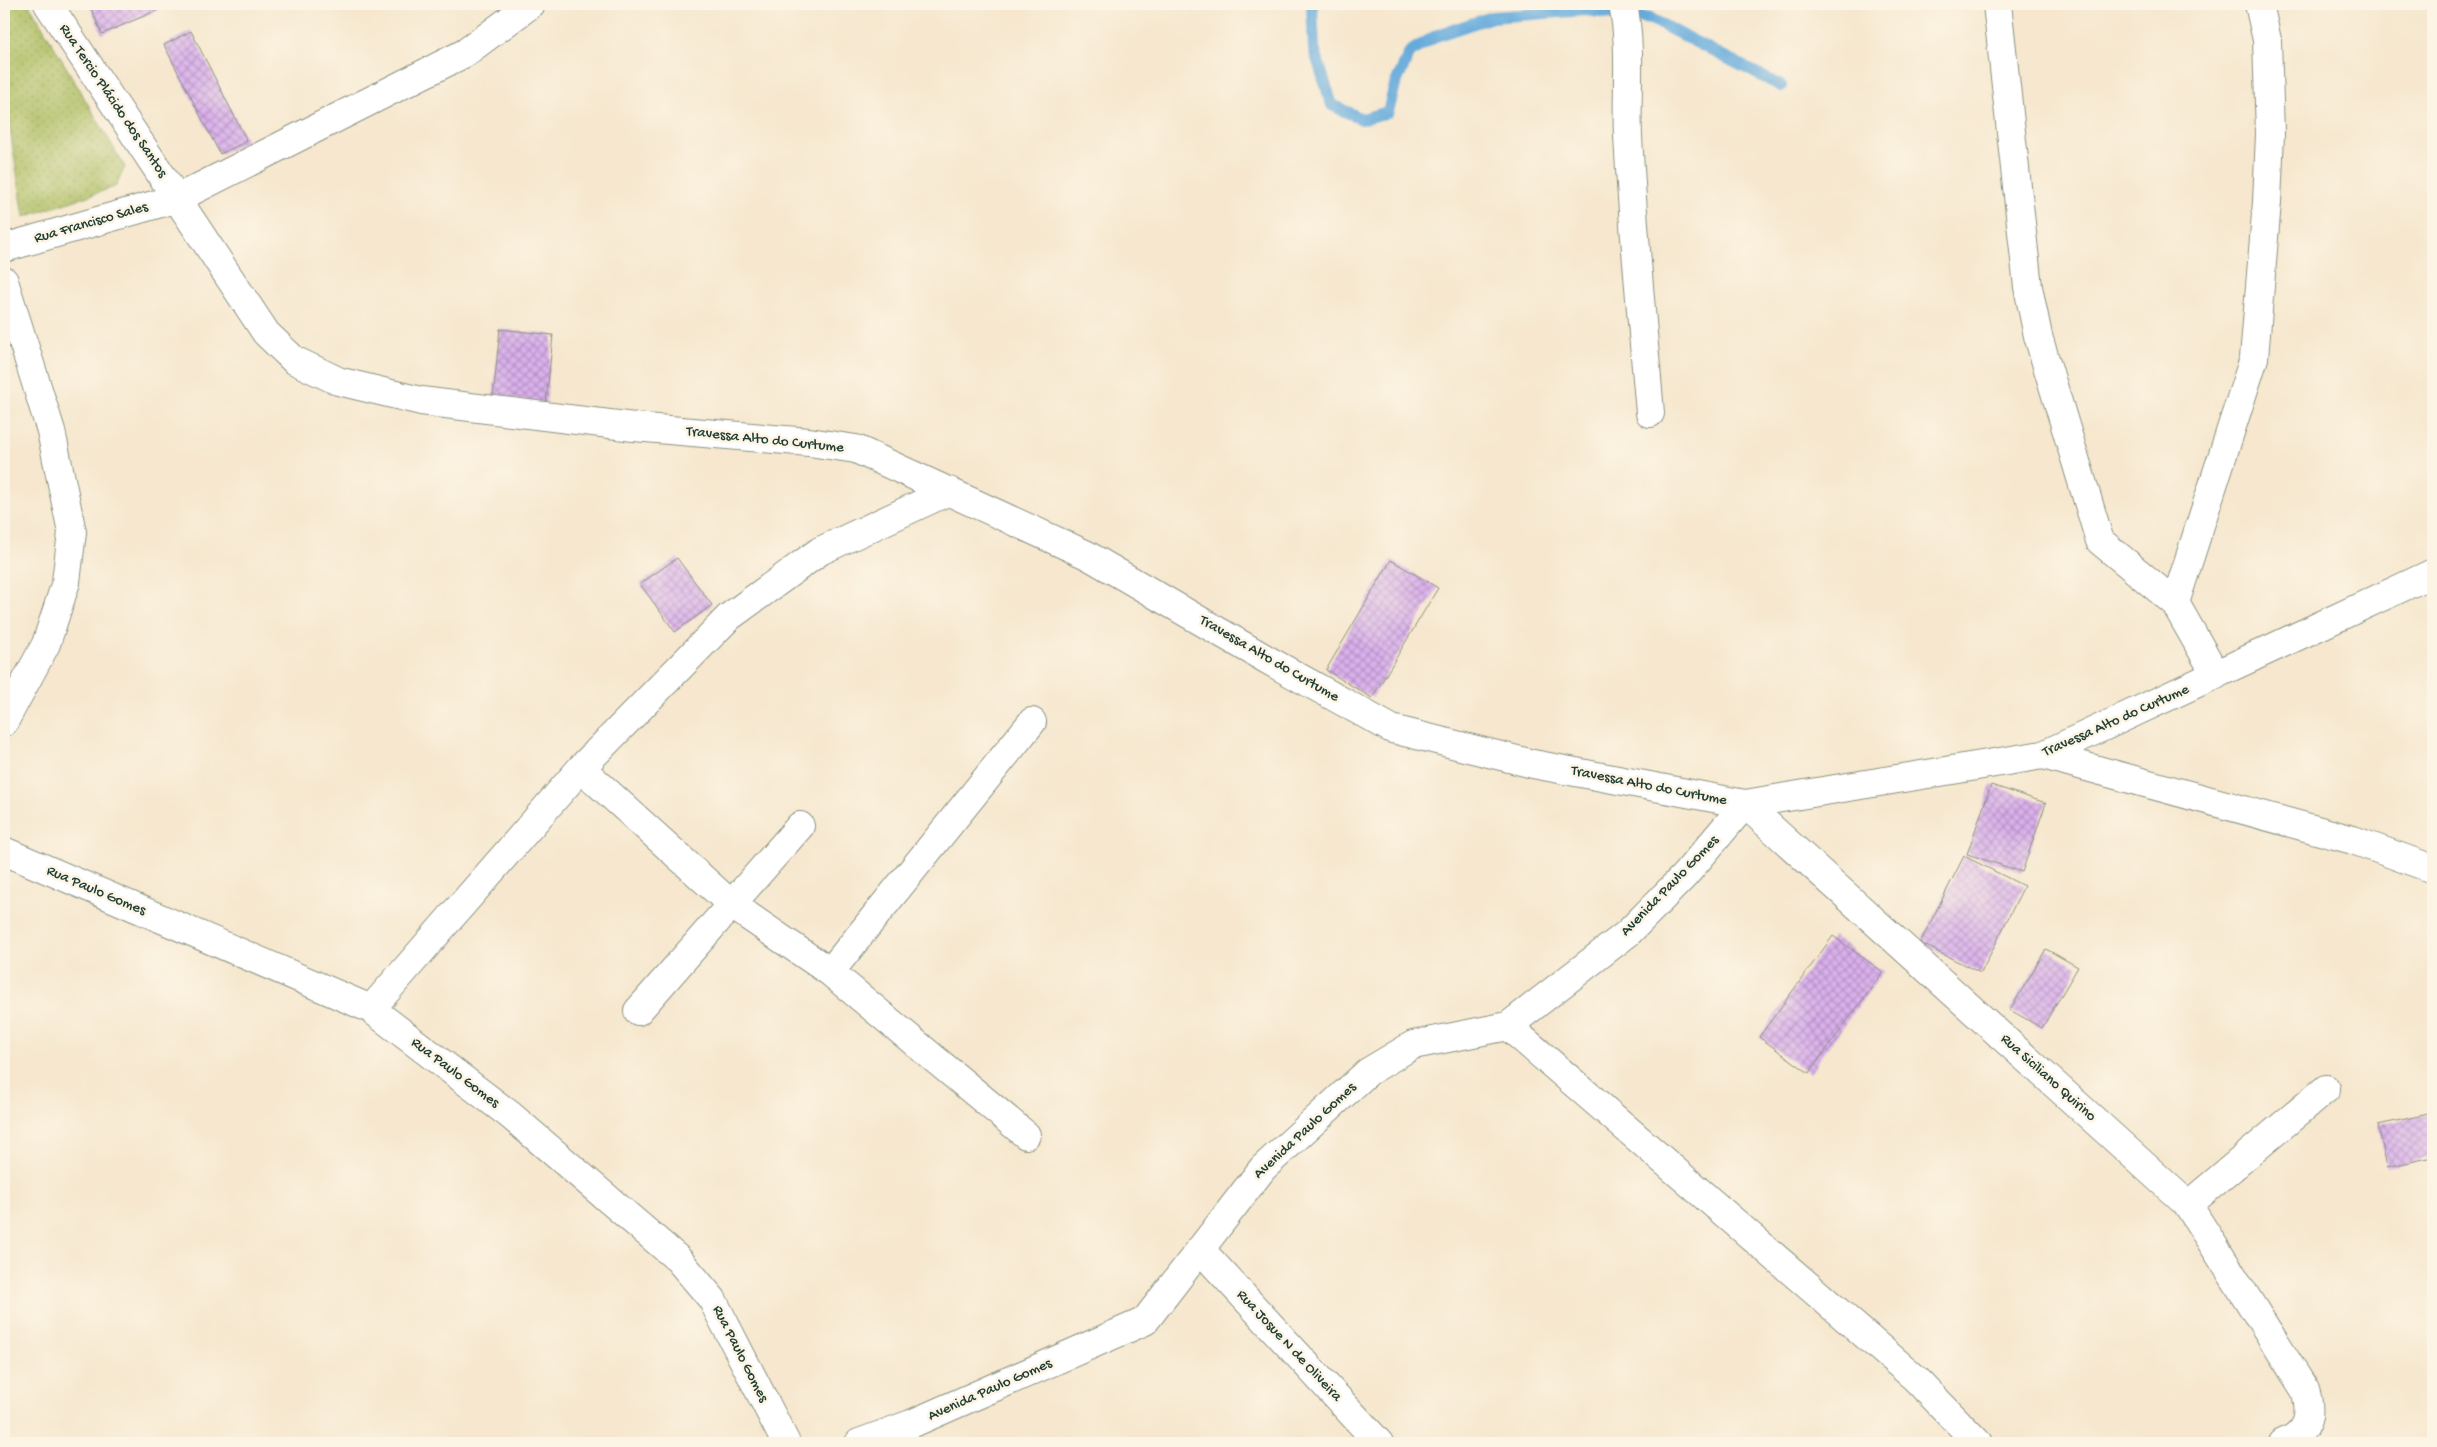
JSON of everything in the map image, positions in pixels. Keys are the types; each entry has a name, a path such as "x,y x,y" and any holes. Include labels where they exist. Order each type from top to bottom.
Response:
{"street":[{"name":"Rua Tercio Plácido dos Santos","path":"48,4 178,198"},
{"name":"Rua Francisco Sales","path":"4,248 178,198 465,53 531,4"},
{"path":"1623,4 1628,31 1628,134 1650,412"},
{"path":"1997,4 2024,249 2038,336 2100,541 2176,603 2216,675"},
{"path":"2176,603 2254,358 2267,202 2270,134 2267,40 2258,4"},
{"name":"Travessa Alto do Curtume","path":"178,198 266,333 294,360 338,381 421,401 634,427 809,442 856,449 1087,554 1266,659 1392,729 1533,764 1745,804 2044,755 2433,573"},
{"path":"4,281 51,431 72,532 66,582 46,644 4,722"},
{"path":"371,1009 581,768 728,617 820,551 949,491"},
{"path":"830,972 1032,722"},
{"path":"2044,755 2353,840 2433,869"},
{"path":"581,768 732,905 830,972 1026,1135"},
{"name":"Avenida Paulo Gomes","path":"859,1443 915,1434 1145,1321 1263,1168 1368,1072 1413,1045 1508,1026 1628,933 1685,875 1745,804"},
{"name":"Rua Siciliano Quirino","path":"1745,804 2188,1205 2306,1390 2309,1402 2309,1416 2303,1430 2296,1438 2283,1443"},
{"path":"638,1011 800,826"},
{"name":"Rua Paulo Gomes","path":"4,851 371,1009 510,1114 678,1259 712,1299 786,1443"},
{"path":"1508,1026 1916,1379 1978,1443"},
{"path":"2188,1205 2326,1089"},
{"name":"Rua Josue N de Oliveira","path":"1200,1249 1379,1443"}],"green space":[{"path":"4,4 29,4 125,167 115,187 24,217 4,92"}],"building":[{"path":"89,4 155,4 158,10 102,34"},
{"path":"191,31 247,141 220,154 164,45"},
{"path":"500,329 553,335 546,403 493,398"},
{"path":"677,558 712,605 675,632 640,584"},
{"path":"1391,560 1438,588 1372,698 1326,670"},
{"path":"1991,785 2046,803 2022,872 1967,854"},
{"path":"1964,856 2024,886 1981,973 1920,943"},
{"path":"1833,936 1883,972 1809,1073 1759,1037"},
{"path":"2046,949 2078,967 2042,1028 2010,1010"},
{"path":"2433,1113 2433,1157 2387,1167 2378,1125"}],"waterway":[{"path":"1312,4 1314,49 1332,105 1362,119 1388,112 1395,85 1410,52 1438,35 1492,17 1586,10 1651,19 1781,86"}]}
